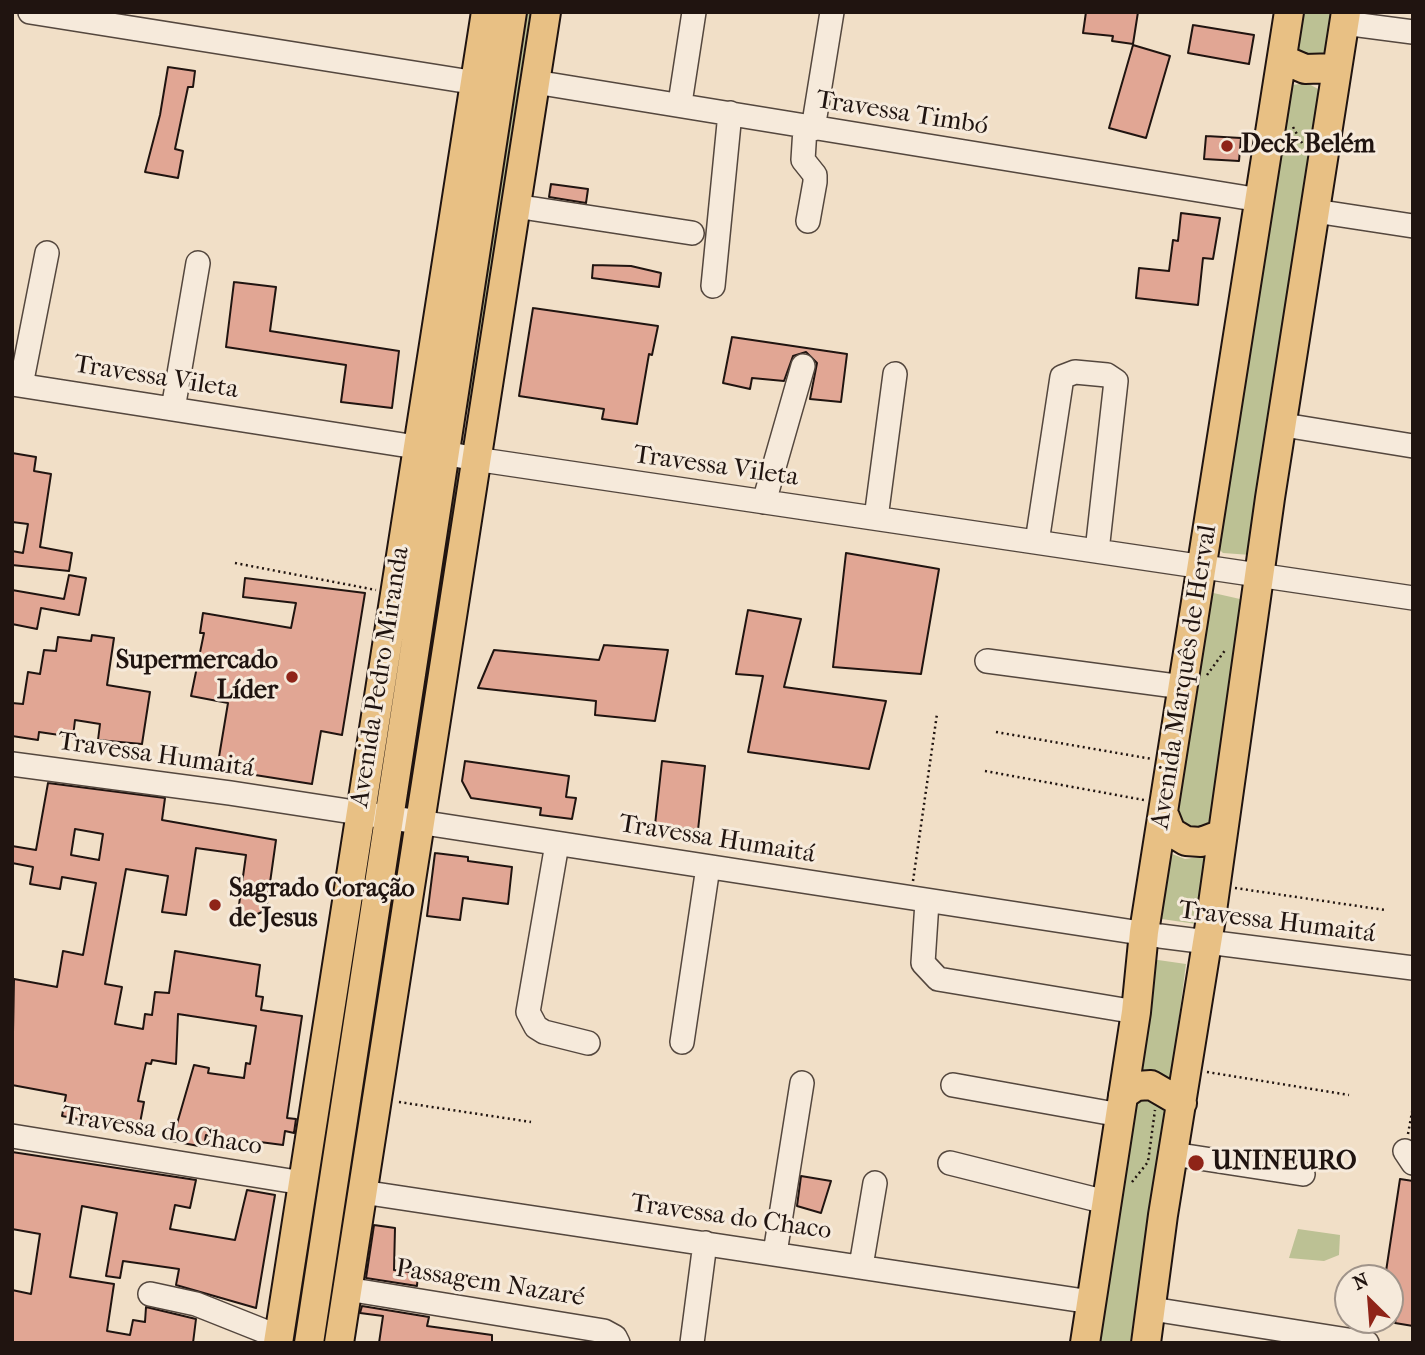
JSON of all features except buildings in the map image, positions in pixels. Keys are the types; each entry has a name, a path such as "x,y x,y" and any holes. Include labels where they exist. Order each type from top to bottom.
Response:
{"main road":[{"name":"Avenida Pedro Miranda","path":"278,1340 486,12"},
{"name":"Avenida Pedro Miranda","path":"309,1343 447,453 512,12"},
{"path":"339,1343 546,12"},
{"name":"Avenida Marquês de Herval","path":"1085,1343 1091,1302 1117,1195 1144,932 1173,762 1192,685 1201,565 1289,12"},
{"path":"1146,1343 1345,18"},
{"path":"1282,59 1305,69 1336,68"},
{"path":"1166,811 1171,832 1186,841 1208,841 1222,834"},
{"path":"1126,1099 1158,1087 1182,1103"}],"street":[{"path":"30,12 477,83"},
{"path":"680,103 694,12"},
{"path":"808,221 815,175 803,160 832,12"},
{"path":"1345,18 1413,32"},
{"name":"Travessa Timbó","path":"535,82 680,103 809,128 1260,200"},
{"path":"713,286 730,113"},
{"path":"515,206 692,233"},
{"path":"1315,211 1413,226"},
{"path":"17,384 47,253"},
{"path":"173,409 198,263"},
{"path":"764,502 803,366"},
{"path":"1037,542 1062,377 1075,372 1107,375 1116,381 1097,551"},
{"path":"876,518 895,374"},
{"name":"Travessa Vileta","path":"17,384 416,447 475,459 1413,598"},
{"path":"1284,425 1413,446"},
{"path":"987,661 1192,685"},
{"name":"Travessa Humaitá","path":"12,764 390,820 419,822 708,867 920,892 1207,942 1413,968"},
{"path":"557,844 528,1012 536,1027 544,1032 588,1043"},
{"path":"682,1042 708,867"},
{"path":"920,892 923,963 938,979 1136,1012"},
{"path":"775,1253 802,1083"},
{"path":"953,1085 1126,1099"},
{"name":"Travessa do Chaco","path":"12,1136 303,1183"},
{"path":"1173,1154 1303,1174"},
{"path":"950,1163 1117,1195"},
{"path":"861,1266 875,1183"},
{"name":"Travessa do Chaco","path":"362,1192 1091,1302"},
{"path":"692,1343 705,1243"},
{"name":"Passagem Nazaré","path":"347,1289 604,1331 615,1337 618,1343"},
{"path":"150,1294 196,1304 278,1340"},
{"path":"1152,1309 1367,1343"}],"path":[{"path":"1291,123 1303,144 1301,156"},
{"path":"234,563 394,595"},
{"path":"1192,685 1228,646"},
{"path":"920,892 937,714"},
{"path":"996,732 1173,762"},
{"path":"985,772 1166,811"},
{"path":"1215,885 1385,910"},
{"path":"1187,1068 1349,1095"},
{"path":"376,1098 531,1122"},
{"path":"1117,1195 1148,1161 1155,1104 1126,1099"},
{"path":"1409,1157 1413,1107"}],"green space":[{"path":"518,12 536,12 475,410 458,407"},
{"path":"1296,12 1334,12 1324,57 1290,52"},
{"path":"1307,83 1320,90 1251,555 1223,553 1214,544 1285,86"},
{"path":"450,460 465,464 415,777 402,776"},
{"path":"1209,592 1240,599 1244,604 1213,820 1204,830 1187,832 1173,818"},
{"path":"393,839 407,841 396,914 346,1200 326,1343 312,1343"},
{"path":"1167,852 1185,859 1206,856 1196,924 1155,918"},
{"path":"1151,959 1186,964 1171,1079 1153,1072 1132,1075"},
{"path":"1149,1095 1166,1104 1130,1343 1093,1343 1130,1100"},
{"path":"1298,1229 1340,1235 1339,1255 1324,1261 1289,1258"}],"place":[{"name":"Deck Belém","path":"1227,146"},
{"name":"Supermercado Líder","path":"292,677"},
{"name":"Sagrado Coração de Jesus","path":"215,905"},
{"name":"UNINEURO","path":"1196,1163"}]}
